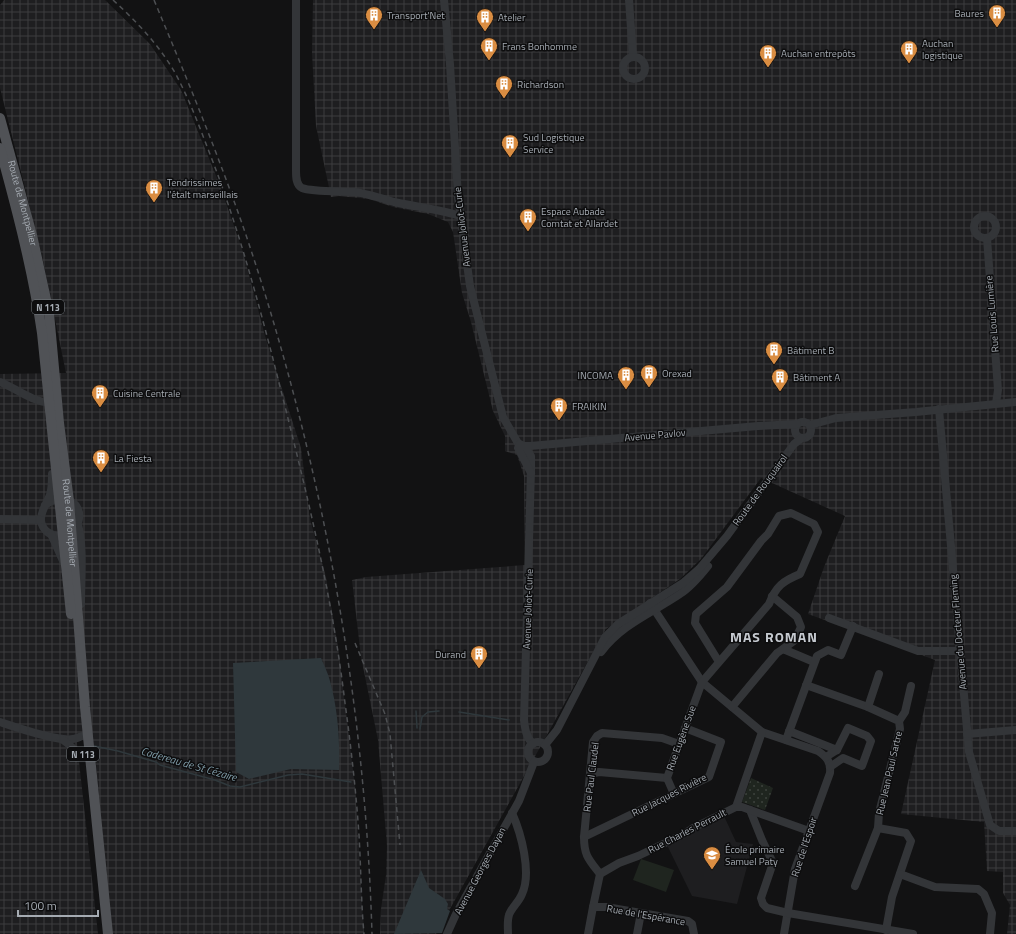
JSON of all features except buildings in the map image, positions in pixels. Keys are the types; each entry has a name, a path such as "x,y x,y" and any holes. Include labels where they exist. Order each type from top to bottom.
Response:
{"main road":[{"name":"Route de Montpellier","path":"0,118 32,235 49,313 59,416 67,535 80,640 85,707 108,934"},
{"name":"Route de Montpellier","path":"0,148 37,295 51,421 64,500"},
{"name":"Route de Montpellier","path":"67,535 67,573 102,934"}],"street":[{"path":"296,0 296,171 299,185 306,188 362,193 394,202 447,212 460,216"},
{"name":"Avenue Joliot-Curie","path":"444,0 460,216 470,286 503,417 522,448 531,456 524,720 528,739 533,744"},
{"path":"629,0 633,57"},
{"name":"Rue Louis Lumière","path":"987,238 998,390 996,403"},
{"path":"0,382 40,402 49,403"},
{"path":"998,390 1012,402"},
{"path":"797,431 807,437 811,428 830,420 1012,402"},
{"name":"Avenue du Docteur Fleming","path":"939,409 969,752 990,824 999,831 1016,831"},
{"path":"51,421 48,430 52,484 42,512 41,520 43,527 54,536 67,535 78,525"},
{"name":"Avenue Pavlov","path":"522,448 785,424 797,431 804,422 811,428"},
{"name":"Route de Rouquairol","path":"545,745 556,730 591,665 605,647 624,628 652,606 681,593 693,583 712,559 794,444 797,431"},
{"path":"45,505 52,500 64,500 76,506 78,512 81,547 80,640"},
{"path":"702,682 769,604 772,596 786,579 800,574 818,532 814,524 791,513 779,516 768,534 726,587 696,614 695,623 719,662"},
{"path":"0,519 41,520"},
{"path":"51,534 67,573"},
{"path":"732,707 777,653 795,640 801,627 797,617 772,596"},
{"path":"652,606 702,682 762,732 818,752 828,762"},
{"path":"829,618 918,651 960,651"},
{"path":"786,740 817,656 828,650 841,655 853,626"},
{"path":"783,649 814,662"},
{"path":"868,707 879,674"},
{"name":"Rue Eugène Sue","path":"674,794 667,778 702,682"},
{"name":"Rue Jean Paul Sartre","path":"806,685 868,707 899,721 900,729 878,813 878,828 855,886"},
{"path":"899,721 905,712 911,686"},
{"path":"0,722 23,730 59,738 71,740 82,736"},
{"name":"Rue Jacques Rivière","path":"584,837 709,777 721,742 685,728"},
{"path":"848,728 868,736 871,741 862,766 843,758 828,762 837,750 848,728"},
{"path":"967,734 1016,730"},
{"path":"790,731 837,750"},
{"path":"736,807 762,732"},
{"name":"Rue Paul Claudel","path":"600,874 586,856 584,848 593,742 597,736 602,733 662,738 679,744"},
{"path":"59,738 68,743 74,751 84,756"},
{"path":"539,742 545,745 548,752 547,756 542,762 534,762 531,760 528,753 530,746 539,742"},
{"path":"508,934 509,915 522,894 526,882 525,858 512,812 522,793 534,762"},
{"name":"Rue de l'Espoir","path":"784,934 795,869 830,773 828,762"},
{"path":"590,774 599,772 667,778"},
{"name":"Rue Charles Perrault","path":"600,874 619,863 638,856 684,834 736,807 742,807 809,831"},
{"path":"750,810 773,864 761,898 766,908 913,934"},
{"name":"Avenue Georges Dayan","path":"447,933 512,812"},
{"path":"878,828 906,834 911,841 892,897 886,930"},
{"path":"593,907 600,874"},
{"path":"900,874 935,887 978,889 984,894 992,914 990,934"},
{"name":"Rue de l'Espérance","path":"588,934 593,907 606,907 688,921 692,924 694,934"},
{"path":"637,934 641,913"}],"shaded area":[{"path":"4,0 105,0 150,44 181,90 219,183 243,252 265,336 301,448 310,519 326,577 338,647 355,786 364,934 112,934 103,850 95,750 76,734 98,934 0,934 0,374 66,373 42,256 0,88 0,5"},
{"path":"313,0 1016,0 1016,934 1007,934 1010,905 1003,893 1003,872 987,871 984,822 901,814 935,660 808,614 824,567 845,516 761,478 701,559 680,579 606,629 436,934 380,934 381,909 386,875 387,846 378,740 361,657 352,580 366,577 525,565 524,476 517,455 505,451 505,436 493,411 471,322 462,293 453,232 448,222 428,214 393,207 369,199 339,196 331,197 316,126 312,53"},
{"path":"321,658 333,692 337,714 339,770 291,769 249,779 236,772 233,663"},
{"path":"751,778 773,788 765,810 742,802"},
{"name":"École primaire Samuel Paty","path":"724,816 736,842 753,844 737,904 692,896 667,845"},
{"path":"641,859 674,870 666,892 633,880"},
{"path":"421,870 429,888 445,899 448,904 447,909 450,911 442,933 394,934"}],"waterway":[{"path":"416,711 417,728"},
{"path":"420,729 422,717 428,712 439,711"},
{"path":"459,712 509,720"},
{"name":"Cadereau de St Cézaire","path":"94,746 156,762 160,765 215,780 230,786 240,787 288,775 302,774 351,782"}],"railway":[{"path":"113,0 161,51 174,71 185,93 222,186 266,331 294,441 332,615 349,736 356,802 364,934"},
{"path":"154,0 216,152 249,244 275,328 319,498 336,584 350,671 368,846 372,934"},
{"path":"355,643 385,714 390,734 400,845"}],"place":[{"name":"Baures","path":"997,28"},
{"name":"Transport'Net","path":"374,30"},
{"name":"Atelier","path":"485,32"},
{"name":"Frans Bonhomme","path":"489,61"},
{"name":"Auchan logistique","path":"909,64"},
{"name":"Auchan entrepôts","path":"768,68"},
{"name":"Richardson","path":"504,99"},
{"name":"Sud Logistique Service","path":"510,158"},
{"name":"Tendrissimes l'étalt marseillais","path":"154,203"},
{"name":"Espace Aubade Comtat et Allardet","path":"528,232"},
{"name":"Bâtiment B","path":"774,365"},
{"name":"Orexad","path":"649,388"},
{"name":"INCOMA","path":"626,390"},
{"name":"Bâtiment A","path":"780,392"},
{"name":"Cuisine Centrale","path":"100,408"},
{"name":"FRAIKIN","path":"559,421"},
{"name":"La Fiesta","path":"101,473"},
{"name":"Durand","path":"479,669"},
{"name":"École primaire Samuel Paty","path":"712,870"}],"district":[{"name":"MAS ROMAN","path":"774,636"}]}
